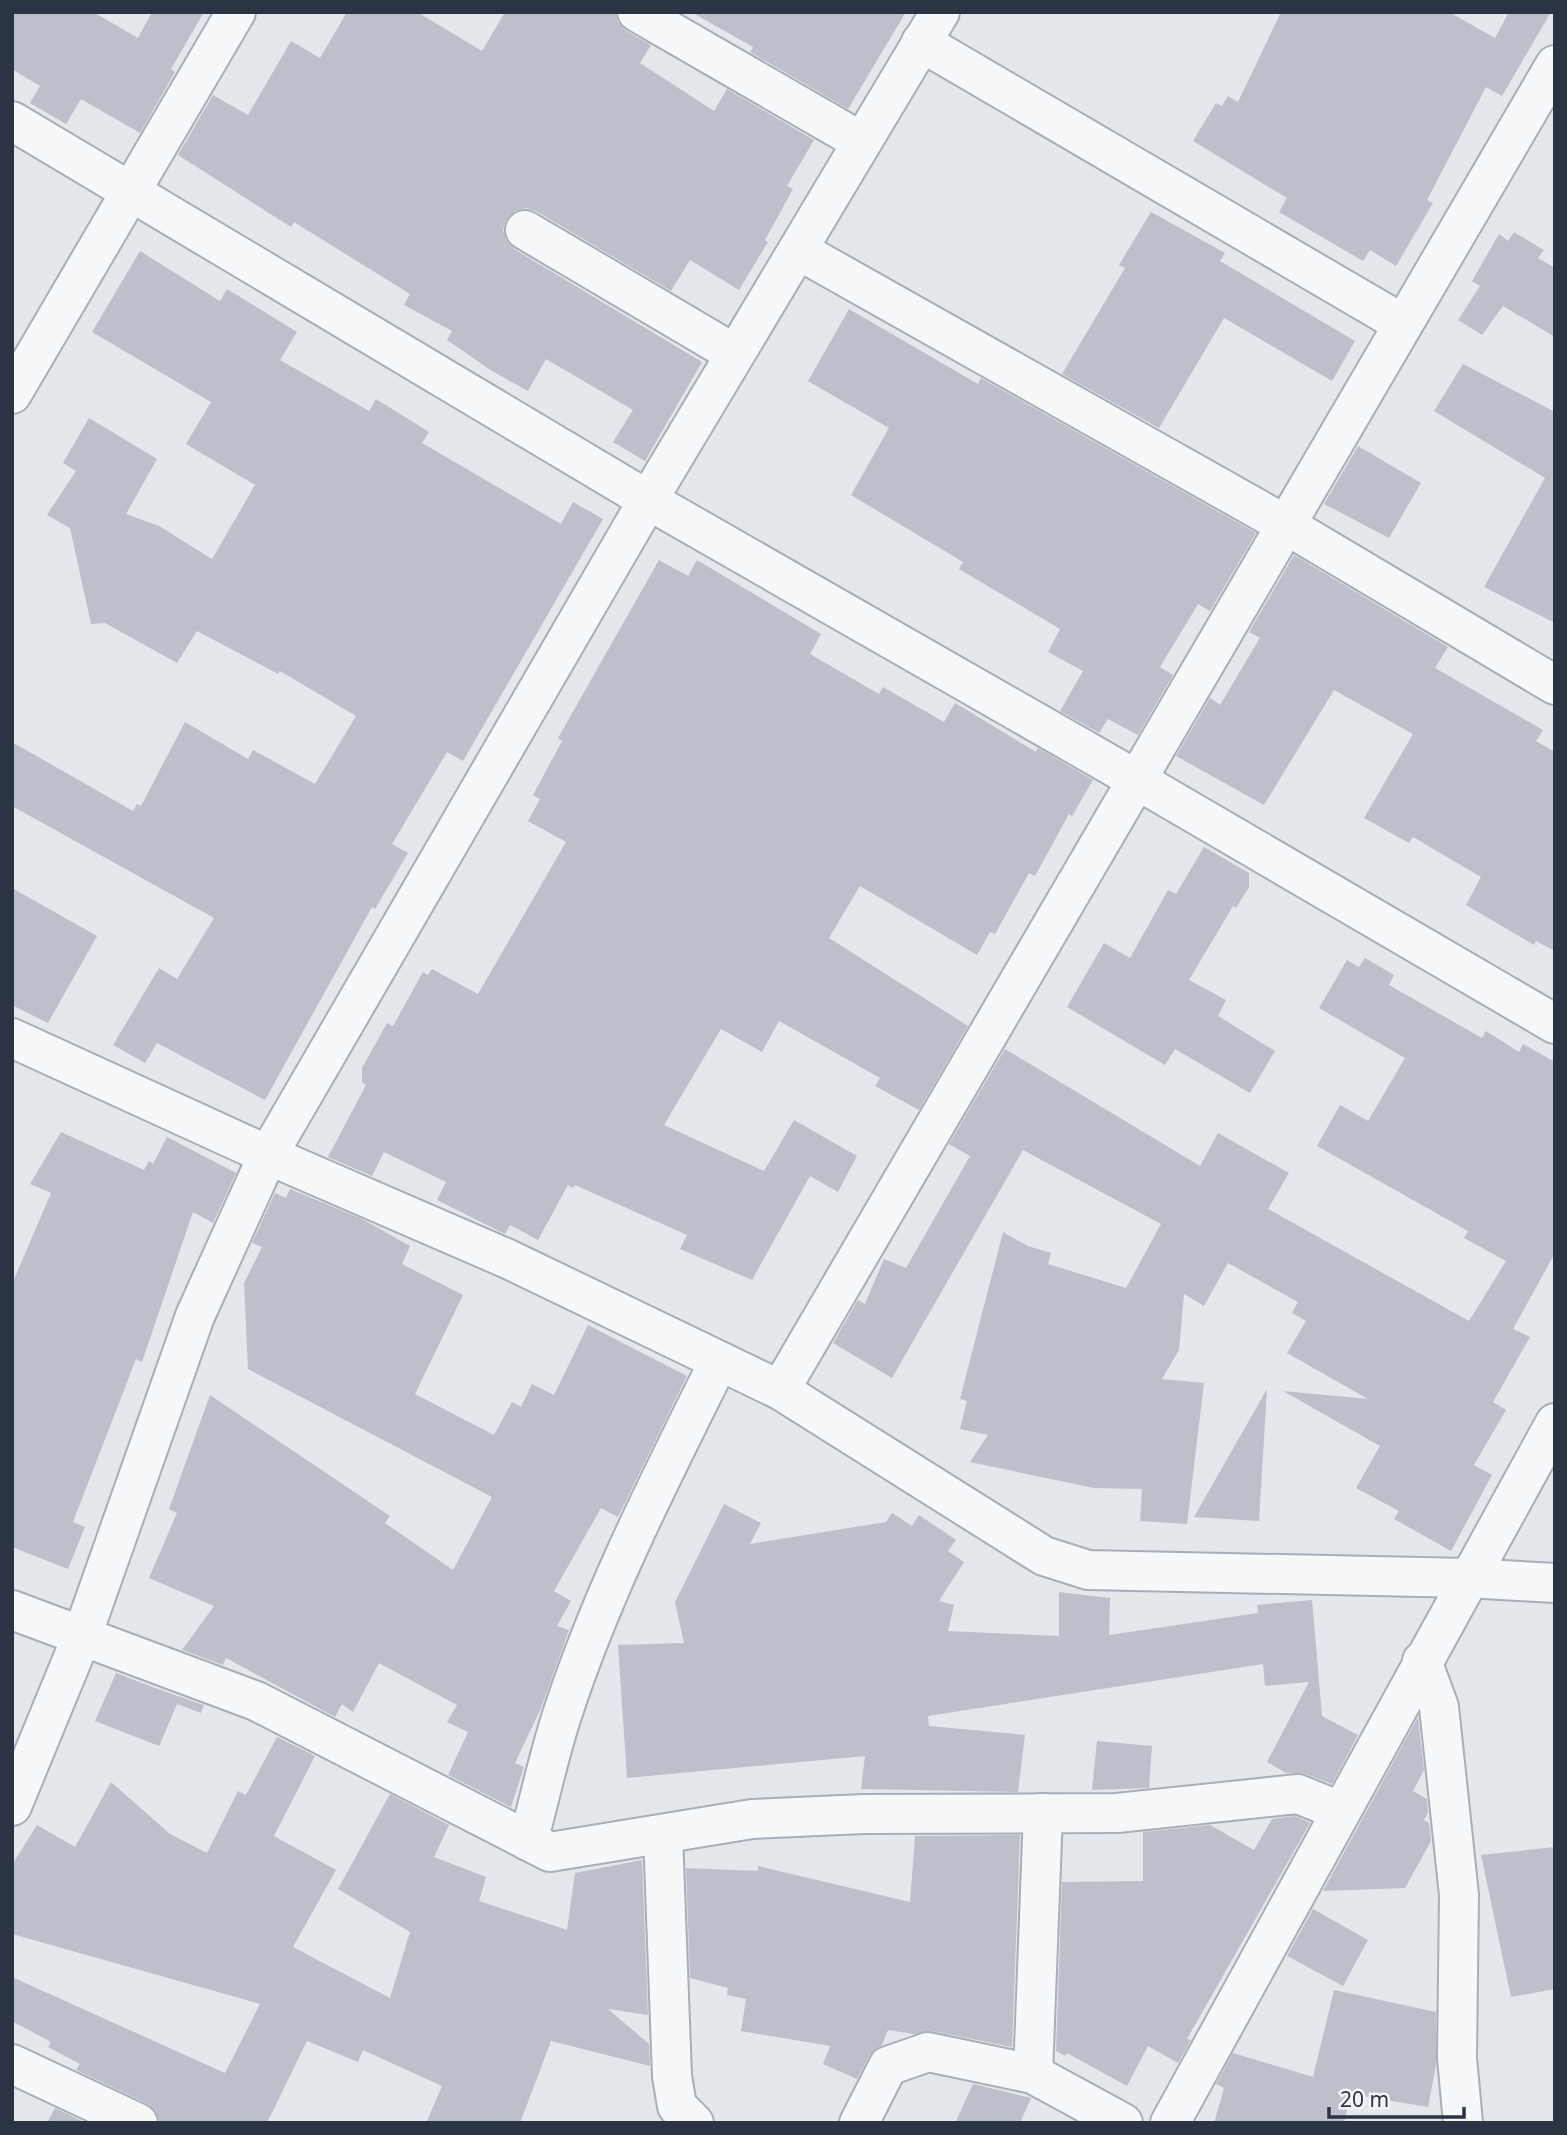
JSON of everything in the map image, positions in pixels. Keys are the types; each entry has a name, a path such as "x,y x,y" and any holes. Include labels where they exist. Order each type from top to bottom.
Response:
{"street":[{"path":"12,394 236,12"},
{"path":"637,12 862,142"},
{"path":"12,1806 82,1636 195,1317 268,1155 648,500 931,27 1404,324"},
{"path":"780,1390 1555,65"},
{"path":"12,121 648,500 1138,780 1555,1024"},
{"path":"525,230 735,354"},
{"path":"798,250 1286,525 1555,685"},
{"path":"12,1038 268,1155 508,1259 780,1390 1044,1556 1088,1570 1467,1578 1555,1583"},
{"path":"528,1841 562,1713 601,1608 648,1504 719,1361"},
{"path":"1170,2123 1467,1578 1555,1423"},
{"path":"12,1610 256,1701 550,1852 752,1819 864,1814 1117,1813 1298,1794 1340,1811"},
{"path":"1422,1661 1439,1707 1459,1895 1457,2058 1463,2123"},
{"path":"1033,2074 1043,1813"},
{"path":"663,1834 672,2076 677,2106 694,2123"},
{"path":"859,2123 888,2066 928,2052 1033,2074 1124,2123"},
{"path":"12,2064 138,2123"}],"building":[{"path":"12,12 93,12 138,38 152,12 204,12 171,69 175,72 140,133 81,99 66,124 30,103 40,86 12,69"},
{"path":"347,12 417,12 482,51 505,12 615,12 618,22 626,31 651,45 640,63 714,111 727,89 814,140 787,186 793,189 765,240 768,242 739,290 690,260 671,291 536,211 526,208 515,211 506,220 503,230 506,240 514,249 702,362 645,461 613,442 633,410 546,359 528,391 492,371 447,340 452,331 404,305 410,294 294,222 291,227 178,155 213,95 248,115 291,41 320,58"},
{"path":"691,12 906,12 848,109 750,52 753,47"},
{"path":"1281,12 1449,12 1495,38 1509,12 1551,12 1502,96 1486,87 1427,200 1433,203 1396,266 1370,250 1363,261 1279,212 1287,198 1193,141 1216,103 1222,106 1228,96 1238,102"},
{"path":"1151,212 1225,253 1220,261 1355,341 1332,381 1224,318 1159,428 1062,374 1125,268 1119,265"},
{"path":"1514,232 1544,250 1538,258 1555,268 1555,337 1503,306 1482,335 1458,320 1480,286 1472,281 1499,234 1508,241"},
{"path":"140,251 220,301 227,289 297,332 280,360 369,411 376,399 429,432 422,443 561,524 573,502 603,519 463,761 447,752 392,844 408,853 375,909 372,907 265,1100 157,1043 145,1063 113,1045 159,968 177,979 214,918 12,806 12,742 133,811 137,804 141,806 185,722 248,759 253,750 315,784 356,716 280,671 278,674 197,631 177,663 105,623 91,624 70,528 47,515 76,471 63,463 89,418 157,459 126,514 159,526 212,559 255,485 186,444 211,402 92,332"},
{"path":"849,309 978,384 981,378 1256,533 1210,611 1198,604 1160,667 1173,675 1138,735 1108,719 1099,733 1060,711 1083,671 1048,652 1060,629 959,569 963,562 851,495 889,428 808,381"},
{"path":"1463,364 1555,412 1555,623 1484,587 1545,478 1434,411"},
{"path":"1358,446 1421,483 1389,538 1324,504"},
{"path":"1294,555 1448,647 1435,668 1543,730 1536,741 1555,752 1555,951 1536,941 1534,945 1466,905 1481,877 1413,837 1409,843 1364,818 1413,734 1334,690 1264,805 1176,756 1210,698 1220,705 1260,638 1249,632"},
{"path":"659,560 688,576 697,560 821,634 810,654 879,694 883,687 944,722 955,703 1036,752 1038,748 1093,780 1072,816 1069,814 1035,876 1029,873 995,934 990,932 977,955 860,886 829,938 968,1026 919,1110 875,1086 880,1078 779,1021 762,1052 721,1029 664,1125 764,1171 794,1120 857,1156 838,1192 810,1176 752,1280 680,1249 687,1235 575,1185 573,1188 568,1185 538,1240 510,1225 505,1234 437,1200 446,1182 384,1152 372,1176 328,1157 366,1085 362,1082 362,1068 387,1023 393,1026 423,972 428,975 432,969 478,994 566,842 528,821 540,799 533,795 562,741 558,738"},
{"path":"1204,847 1249,873 1249,887 1236,908 1233,906 1189,980 1226,1000 1218,1016 1275,1051 1250,1093 1175,1049 1165,1065 1067,1007 1104,943 1130,958 1168,890 1176,894"},
{"path":"12,888 97,936 48,1023 12,1005"},
{"path":"1365,958 1394,975 1389,985 1482,1038 1486,1031 1519,1052 1523,1044 1555,1062 1555,1253 1513,1329 1530,1337 1493,1402 1506,1410 1474,1465 1492,1475 1451,1551 1394,1519 1399,1511 1356,1488 1380,1446 1283,1391 1368,1399 1287,1353 1306,1321 1292,1313 1298,1302 1228,1263 1204,1306 1184,1294 1179,1350 1162,1379 1204,1383 1187,1524 1140,1521 1142,1489 1094,1488 970,1462 988,1435 960,1429 967,1401 960,1399 1003,1232 1028,1246 1051,1253 1048,1264 1126,1288 1161,1224 1023,1150 892,1378 833,1343 858,1300 865,1304 884,1259 906,1268 970,1156 949,1144 1005,1049 1200,1166 1218,1133 1289,1173 1268,1209 1469,1321 1506,1261 1464,1238 1468,1231 1317,1146 1340,1105 1368,1121 1405,1058 1319,1008 1347,960 1359,967"},
{"path":"61,1132 144,1170 149,1161 153,1164 167,1137 236,1173 213,1223 193,1212 142,1362 136,1359 73,1522 85,1527 68,1569 12,1547 12,1284 51,1193 30,1184"},
{"path":"290,1189 362,1219 410,1246 402,1264 463,1295 415,1394 494,1435 512,1402 521,1407 532,1384 554,1395 588,1325 687,1376 618,1517 601,1508 554,1591 571,1601 557,1626 569,1630 541,1708 515,1763 524,1767 511,1807 448,1775 468,1732 447,1722 457,1705 379,1663 353,1712 342,1704 335,1717 226,1658 223,1665 182,1650 214,1606 149,1578 177,1513 169,1509 210,1395 390,1516 385,1523 453,1570 492,1497 248,1369 244,1283 262,1247 252,1243 275,1193 286,1198"},
{"path":"1267,1389 1259,1521 1194,1517"},
{"path":"724,1504 761,1523 750,1544 886,1522 892,1513 912,1526 919,1515 956,1540 948,1551 964,1562 939,1601 954,1605 948,1631 1059,1636 1059,1592 1110,1598 1109,1635 1258,1613 1257,1605 1312,1600 1322,1716 1358,1735 1332,1784 1306,1774 1286,1773 1267,1762 1309,1682 1265,1686 1263,1664 928,1716 929,1726 1025,1735 1018,1792 861,1789 865,1756 627,1778 618,1645 684,1643 675,1602"},
{"path":"116,1673 204,1705 201,1713 177,1704 159,1746 95,1721"},
{"path":"1418,1717 1424,1770 1413,1791 1427,1799 1428,1813 1424,1820 1429,1823 1431,1841 1405,1888 1323,1891"},
{"path":"277,1737 315,1756 274,1836 336,1870 293,1947 390,1998 410,1932 338,1889 390,1794 449,1825 434,1857 486,1877 479,1901 567,1930 575,1873 642,1860 648,2015 608,2009 649,2044 650,2066 551,2041 520,2123 426,2123 442,2086 363,2050 358,2062 307,2041 267,2123 160,2123 156,2111 148,2104 76,2070 80,2064 48,2047 51,2042 12,2021 12,1977 225,2073 260,2004 12,1934 12,1865 37,1825 75,1847 111,1782 170,1834 207,1853 238,1791 246,1795"},
{"path":"1097,1741 1152,1746 1149,1788 1092,1790"},
{"path":"1295,1816 1310,1823 1187,2039 1191,2040 1178,2063 1148,2046 1127,2086 1067,2053 1065,2056 1056,2051 1062,1882 1143,1881 1143,1832 1210,1825 1254,1850 1272,1819"},
{"path":"1020,1835 1012,2047 932,2031 914,2034 888,2030 882,2045 869,2056 857,2079 823,2064 830,2046 741,2031 746,1999 727,1995 728,1988 690,1978 686,1868 758,1871 758,1866 910,1902 915,1836"},
{"path":"1555,1847 1555,1989 1511,1997 1481,1855"},
{"path":"1313,1909 1368,1940 1343,1986 1287,1956"},
{"path":"1334,1990 1436,2012 1436,2065 1428,2107 1350,2094 1344,2123 1214,2123 1224,2088 1216,2084 1233,2053 1313,2077"},
{"path":"973,2084 1031,2098 1020,2123 955,2123"},
{"path":"55,2108 86,2123 47,2123"}]}
